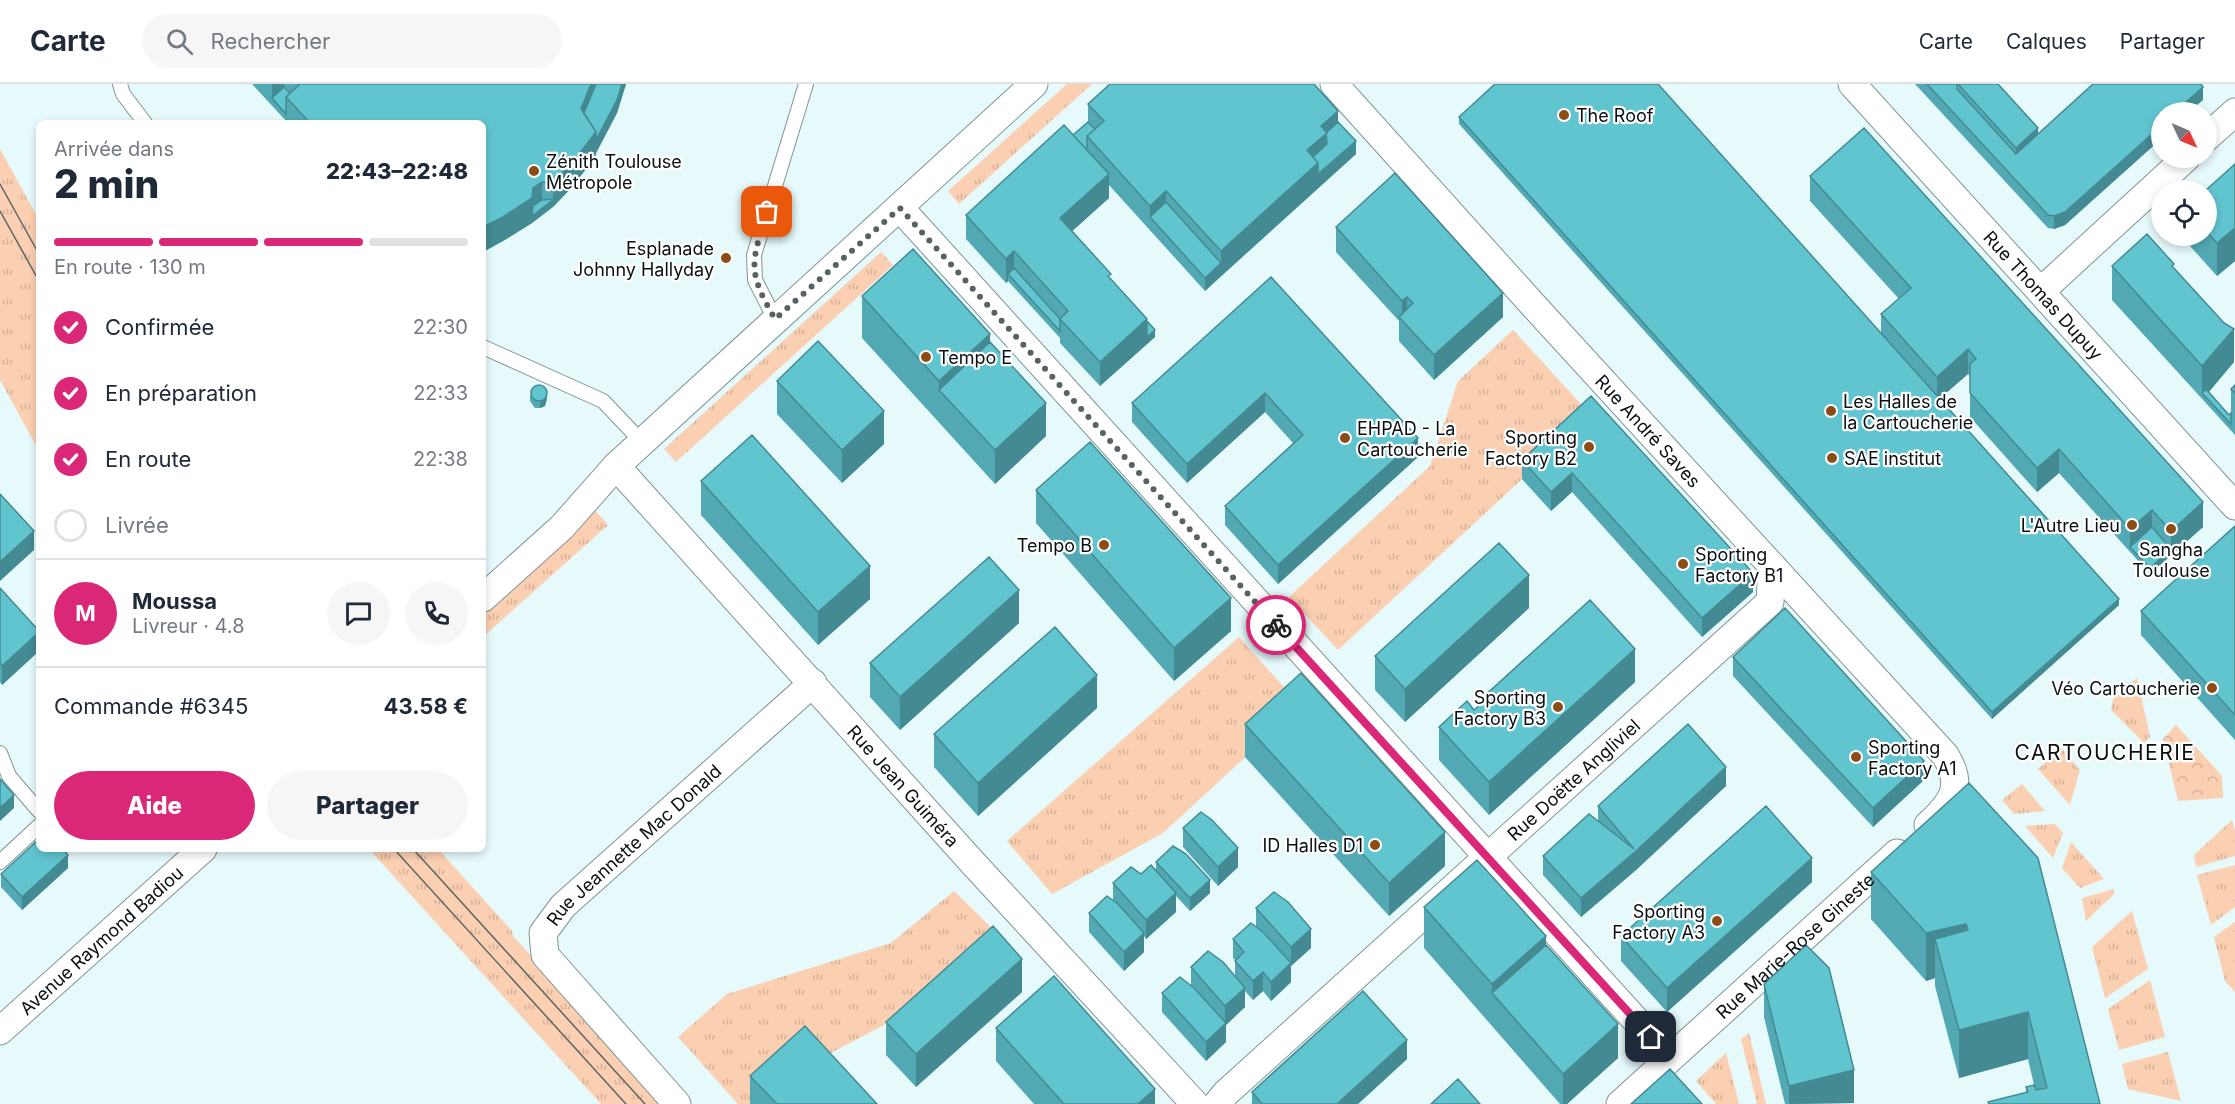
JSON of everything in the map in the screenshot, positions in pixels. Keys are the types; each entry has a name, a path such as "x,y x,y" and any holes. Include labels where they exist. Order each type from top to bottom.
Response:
{"street":[{"path":"486,595 562,527 616,466 1034,84"},
{"name":"Rue André Saves","path":"1334,84 1526,298 1945,755 1953,768 1956,780"},
{"name":"Rue Thomas Dupuy","path":"1852,84 2235,506"},
{"path":"2217,128 2235,112"},
{"path":"2041,291 2175,168"},
{"path":"900,208 1670,1058"},
{"path":"486,573 549,516 616,466"},
{"name":"Rue Jean Guiméra","path":"616,466 980,871 1195,1104"},
{"name":"Rue Doëtte Angliviel","path":"1217,1104 1226,1093 1770,602 1772,566"},
{"name":"Rue Jeannette Mac Donald","path":"677,1104 545,955 543,933 563,906 813,683"},
{"name":"Rue Marie-Rose Gineste","path":"1620,1104 1938,816 1952,798 1956,780"},
{"name":"Avenue Raymond Badiou","path":"0,1011 176,852"},
{"name":"Avenue Raymond Badiou","path":"0,1031 200,852"}],"lane":[{"path":"120,84 123,94 143,120"},
{"path":"775,319 755,280 754,255 806,84"},
{"path":"486,348 603,401 642,442"},
{"path":"0,753 9,776 36,808"},
{"path":"0,862 36,829"}],"green space":[{"path":"1067,84 1092,84 959,204 948,191"},
{"path":"0,149 36,215 36,446 0,380"},
{"path":"881,252 893,265 676,462 664,449"},
{"path":"1513,330 1591,415 1338,650 1289,597 1430,466 1458,381"},
{"path":"594,509 608,525 486,634 486,607"},
{"path":"1239,637 1301,706 1163,833 1052,894 1007,841"},
{"path":"2137,678 2150,737 2144,743 2111,710 2113,699"},
{"path":"2176,725 2222,776 2223,798 2178,801 2163,739"},
{"path":"2061,748 2080,770 2070,805 2038,769"},
{"path":"2022,784 2045,811 2014,814 2002,800"},
{"path":"2232,820 2235,831 2235,856 2196,867 2194,855"},
{"path":"2055,824 2063,833 2053,858 2025,826"},
{"path":"2071,842 2104,879 2080,888 2062,868"},
{"path":"372,852 441,852 512,931 513,936 668,1104 601,1104"},
{"path":"2235,865 2235,907 2211,925 2197,875"},
{"path":"2114,889 2114,894 2086,921 2082,898"},
{"path":"954,891 1004,940 947,992 808,1065 765,1104 738,1104 678,1037 727,994 891,943"},
{"path":"2132,911 2148,969 2105,998 2092,947"},
{"path":"2235,922 2235,992 2225,981 2214,937"},
{"path":"2150,980 2165,1037 2119,1050 2108,1009"},
{"path":"1749,1033 1766,1104 1757,1104 1741,1039"},
{"path":"2168,1052 2181,1101 2128,1089 2122,1064"},
{"path":"1726,1053 1739,1104 1716,1104 1696,1081"}],"building":[{"name":"Zénith Toulouse Métropole","path":"591,84 581,109 596,132 573,162 553,182 542,182 533,188 532,198 486,226 486,120 307,120 286,97 299,85"},
{"path":"596,84 622,84 617,100 596,140 596,132 584,113"},
{"path":"1110,84 1314,84 1338,111 1321,126 1327,133 1307,150 1318,163 1221,251 1166,191 1150,206 1087,136 1104,121 1088,104"},
{"name":"Les Halles de la Cartoucherie","path":"1495,84 1658,84 2119,599 1992,712 1459,117"},
{"path":"1927,84 1957,84 1957,89 2016,154 2093,84 2201,84 2203,87 2186,102 2151,102 2151,135 2065,212 2054,216 2048,215"},
{"path":"1958,84 1998,84 2038,128 2016,148"},
{"path":"284,87 290,93 286,97 286,114 272,98"},
{"path":"1088,122 1095,129 1087,136 1087,150 1073,135"},
{"path":"1338,122 1356,141 1318,174 1318,163 1313,157 1327,144 1326,133"},
{"path":"1064,125 1109,174 1060,218 1111,274 1108,276 1147,319 1100,362 1060,319 1068,311 1014,251 1006,259 966,215"},
{"path":"1864,128 2203,502 2171,531 2152,510 2130,529 2059,449 2037,468 1970,393 1970,364 1976,359 1968,349 1937,377 1881,314 1911,288 1810,176"},
{"path":"2235,164 2235,228 2217,243 2217,180"},
{"path":"1395,173 1503,293 1434,355 1399,317 1413,303 1407,297 1402,301 1336,227"},
{"path":"554,199 532,216 533,206 542,200"},
{"path":"1166,202 1221,263 1205,278 1150,217"},
{"path":"2147,234 2151,238 2151,246 2158,246 2174,264 2172,266 2224,323 2234,329 2202,366 2112,266"},
{"path":"913,249 990,334 939,381 862,296"},
{"path":"1014,268 1060,319 1060,331 1008,274"},
{"name":"EHPAD - La Cartoucherie","path":"1271,277 1418,438 1278,565 1225,506 1303,435 1265,393 1187,464 1132,403"},
{"path":"1147,321 1155,330 1147,337"},
{"path":"818,341 884,411 842,450 777,381"},
{"path":"990,342 1046,403 995,450 939,390"},
{"path":"536,385 542,385 547,393 545,399 536,401 531,396 531,390"},
{"path":"2206,389 2229,415 2231,413 2231,424 2202,393"},
{"path":"1591,396 1753,573 1702,618 1572,473 1551,492 1522,460"},
{"path":"752,435 870,566 818,612 701,481"},
{"path":"1090,442 1231,598 1174,648 1036,490"},
{"path":"0,494 34,531 0,562"},
{"name":"Véo Cartoucherie","path":"2235,526 2235,715 2141,611"},
{"path":"2152,527 2171,549 2150,568 2130,547"},
{"path":"1499,543 1529,575 1405,689 1375,656"},
{"path":"989,557 1019,590 900,697 870,663"},
{"path":"0,588 36,628 36,635 2,666 0,663"},
{"path":"1590,600 1635,649 1489,782 1439,727 1467,701 1474,710 1484,702 1481,699"},
{"path":"1785,608 1924,761 1873,808 1733,657"},
{"path":"1055,627 1097,675 978,783 934,734"},
{"path":"1301,673 1445,832 1389,883 1245,724"},
{"path":"1688,724 1726,767 1636,851 1581,898 1543,856 1589,814 1634,849 1598,806"},
{"path":"0,779 14,795 0,808"},
{"path":"1969,783 2038,858 2100,1104 1989,1104 1988,1102 2028,1092 2026,1087 2034,1085 2036,1090 2047,1088 2028,1012 1959,1030 1935,939 1968,930 1966,924 1926,933 1871,872"},
{"name":"Sporting Factory A3","path":"1766,806 1812,858 1667,988 1621,936"},
{"path":"1201,812 1212,820 1238,848 1218,867 1183,828"},
{"path":"36,842 36,852 66,852 68,855 22,897 1,874"},
{"path":"1173,846 1186,854 1210,880 1190,898 1156,862"},
{"path":"1477,860 1546,936 1492,984 1424,907"},
{"path":"1151,865 1176,893 1146,920 1113,883 1131,867 1141,874"},
{"path":"1274,892 1288,902 1311,929 1291,947 1256,908"},
{"path":"1107,896 1118,904 1144,933 1124,952 1089,913"},
{"path":"1251,923 1264,933 1291,963 1271,982 1263,972 1253,981 1235,961 1244,952 1233,939"},
{"path":"993,926 1022,959 916,1054 886,1022"},
{"path":"1546,945 1618,1024 1563,1074 1492,993"},
{"path":"1806,945 1829,968 1854,1070 1789,1086 1764,984"},
{"path":"1208,951 1223,962 1245,988 1225,1006 1191,967"},
{"path":"1054,976 1155,1089 1138,1104 1064,1104 996,1028"},
{"path":"1180,977 1194,988 1226,1023 1206,1042 1162,993"},
{"path":"1363,991 1407,1040 1337,1104 1262,1104 1252,1092"},
{"path":"805,1026 877,1104 777,1104 750,1076"},
{"path":"1670,1069 1702,1104 1631,1104"},
{"path":"1458,1079 1480,1104 1431,1104"}],"tram line":[{"path":"0,184 36,249"},
{"path":"0,211 36,276"},
{"path":"397,852 626,1104"},
{"path":"416,852 645,1104"}],"way so far":[{"path":"767,212 754,255 755,280 775,319 900,208 1276,625"}],"place":[{"name":"The Roof","path":"1564,115"},
{"name":"Zénith Toulouse Métropole","path":"534,171"},
{"name":"Esplanade Johnny Hallyday","path":"726,258"},
{"name":"Tempo E","path":"926,357"},
{"name":"Les Halles de la Cartoucherie","path":"1831,411"},
{"name":"EHPAD - La Cartoucherie","path":"1345,438"},
{"name":"Sporting Factory B2","path":"1589,447"},
{"name":"SAE institut","path":"1832,458"},
{"name":"L'Autre Lieu","path":"2132,525"},
{"name":"Sangha Toulouse","path":"2171,529"},
{"name":"Tempo B","path":"1104,545"},
{"name":"Sporting Factory B1","path":"1683,564"},
{"name":"Véo Cartoucherie","path":"2212,688"},
{"name":"Sporting Factory B3","path":"1558,707"},
{"name":"Sporting Factory A1","path":"1856,757"},
{"name":"ID Halles D1","path":"1375,845"},
{"name":"Sporting Factory A3","path":"1717,921"}],"district":[{"name":"CARTOUCHERIE","path":"2105,752"}],"route":[{"path":"1276,625 1651,1037"}]}
